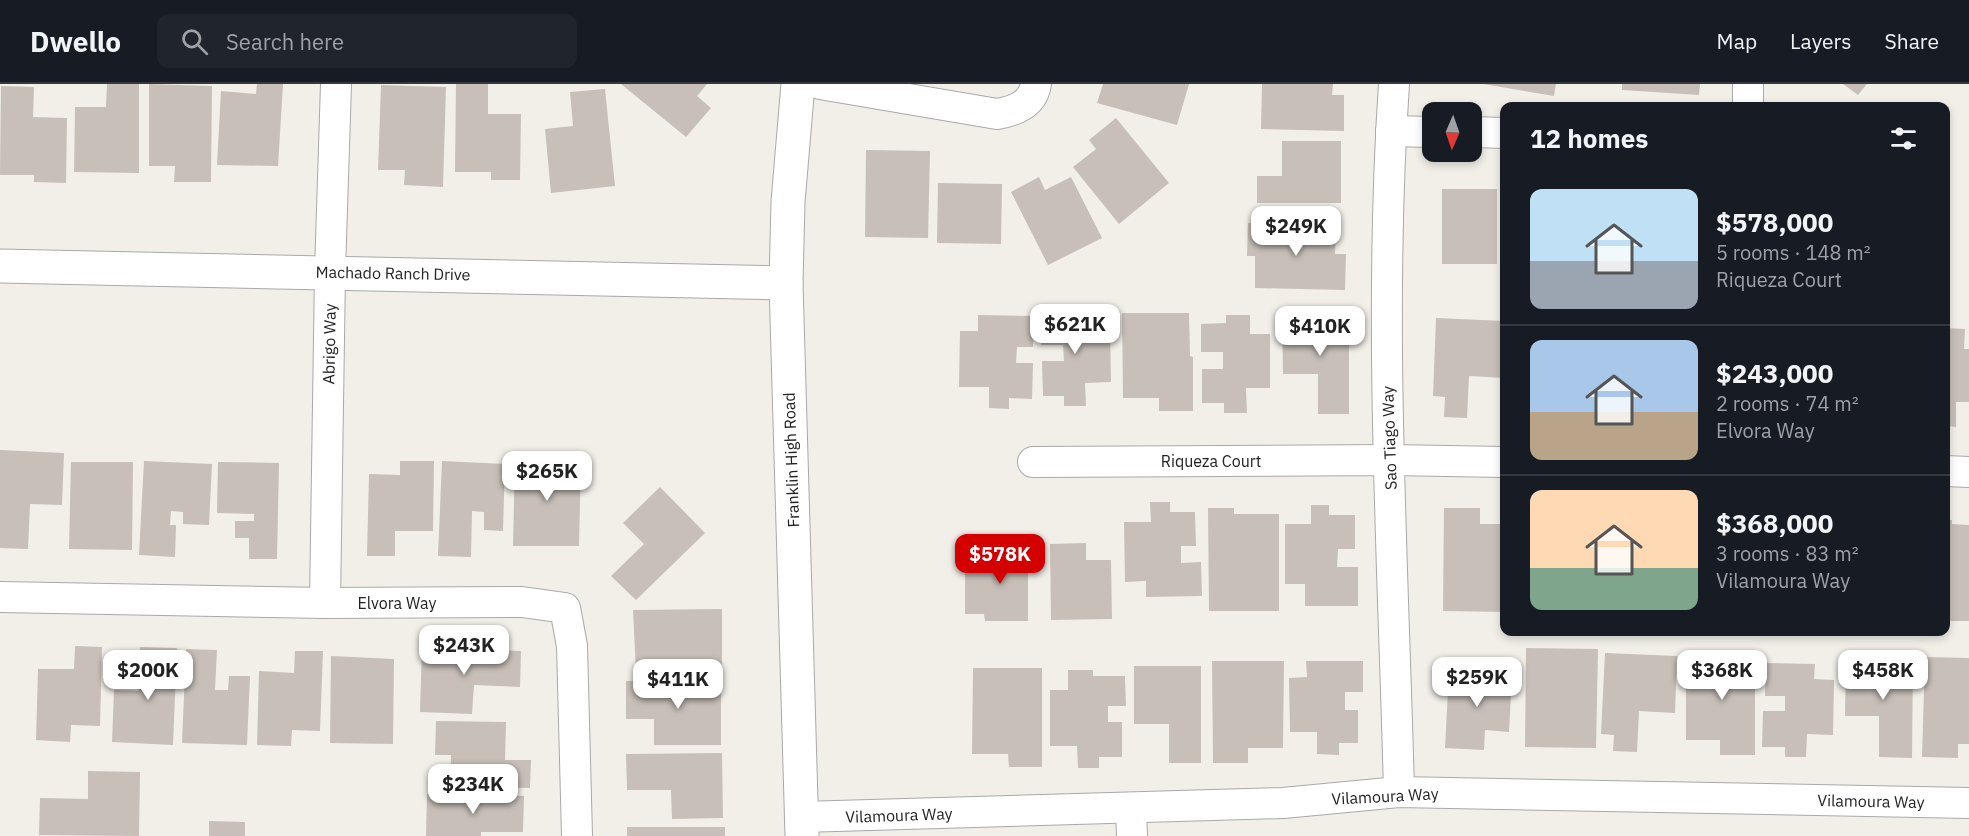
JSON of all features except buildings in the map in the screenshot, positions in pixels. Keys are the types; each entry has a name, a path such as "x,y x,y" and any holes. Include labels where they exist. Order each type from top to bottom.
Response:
{"street":[{"name":"Abrigo Way","path":"325,603 330,272 336,84"},
{"name":"Franklin High Road","path":"798,84 788,202 786,282 801,827"},
{"path":"820,84 997,114 1014,111 1025,103 1035,94 1036,84"},
{"name":"Sao Tiago Way","path":"1394,84 1387,358 1399,792"},
{"path":"1748,84 1748,102"},
{"path":"1391,131 1422,132"},
{"path":"1482,132 1500,133"},
{"name":"Machado Ranch Drive","path":"0,266 786,282"},
{"name":"Riqueza Court","path":"1033,462 1390,460 1500,462"},
{"path":"1950,471 1969,472"},
{"name":"Elvora Way","path":"0,597 325,603 522,602 565,608 572,646 577,836"},
{"name":"Vilamoura Way","path":"801,827 1132,822 1283,803 1399,792 1969,803"}]}
